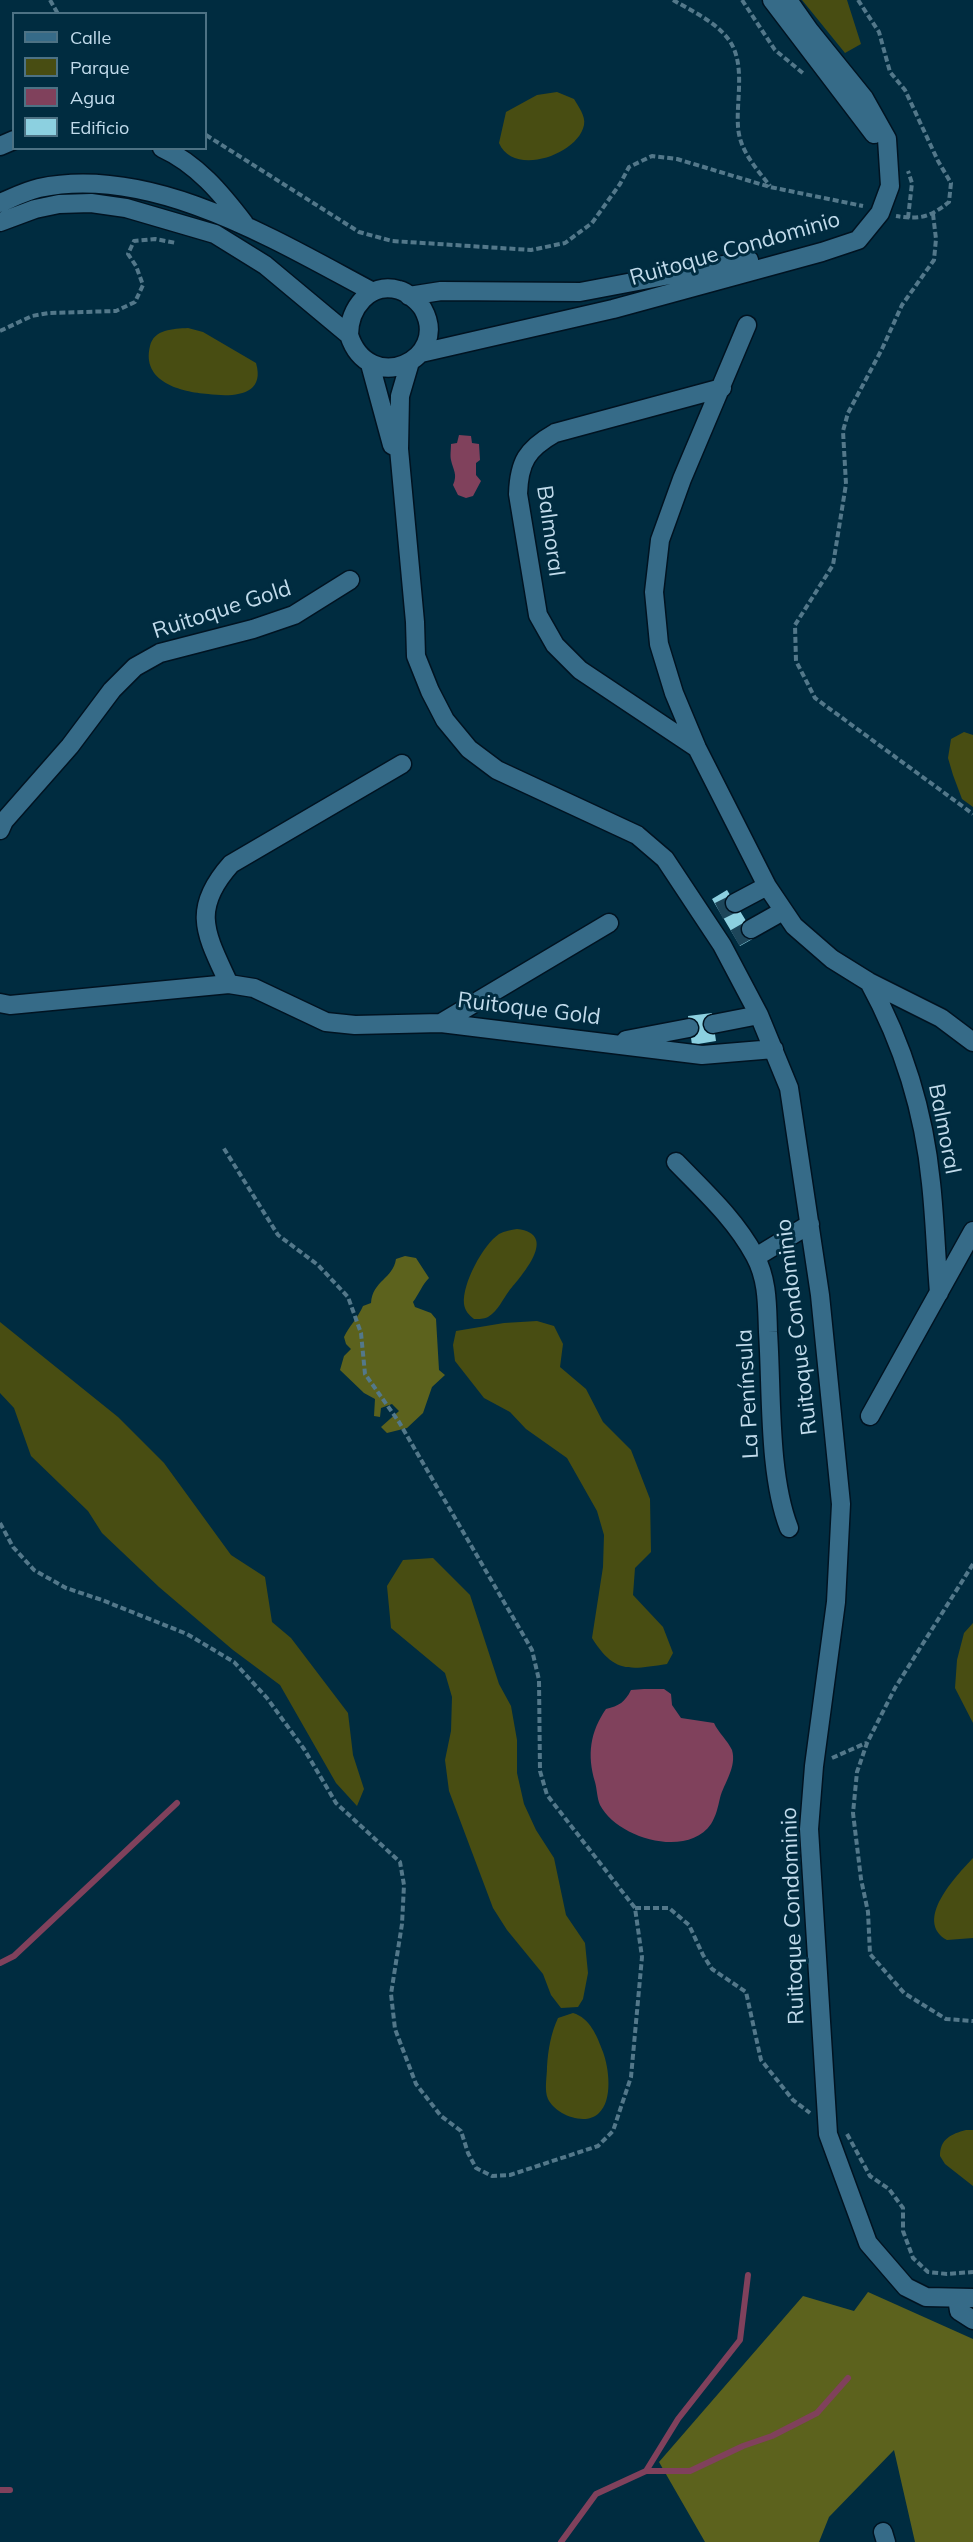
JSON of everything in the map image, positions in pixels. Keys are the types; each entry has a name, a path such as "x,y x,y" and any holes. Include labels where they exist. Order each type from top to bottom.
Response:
{"street":[{"name":"Ruitoque Condominio","path":"409,296 441,291 580,292 819,244 853,232 876,211 882,185 879,141 771,0"},
{"name":"Ruitoque Condominio","path":"0,222 35,209 59,204 91,203 126,208 215,234 265,265 349,334 360,356 370,363 390,368 415,357 613,309 822,252 858,240 876,211 890,186 887,139 864,98 788,0"},
{"path":"166,150 207,178 245,225"},
{"name":"Ruitoque Condominio","path":"0,202 37,188 89,185 118,187 192,205 245,225 373,292 386,288 399,290 421,304 427,316 429,328 427,341 415,357 400,396 399,449 416,656 430,691 445,720 469,749 497,770 637,835 720,911 736,937 759,1015 789,1088 820,1294 841,1504 836,1602 814,1766 809,1829 828,2134 868,2243 906,2287 926,2297 965,2298 959,2311 973,2320"},
{"path":"349,334 349,321 354,309 362,299 373,292"},
{"name":"Balmoral","path":"747,325 682,479 660,540 654,592 659,644 674,693 697,748 767,886 783,911 811,942 832,959 869,982 941,1018 973,1042"},
{"name":"Ruitoque Condominio","path":"370,363 392,445 399,449"},
{"name":"Balmoral","path":"697,748 580,670 555,645 538,615 518,494 518,475 525,457 538,442 555,433 722,388"},
{"name":"Ruitoque Gold","path":"0,830 4,821 70,746 112,690 135,667 160,653 253,629 294,615 350,580"},
{"path":"229,984 210,942 205,920 207,898 217,879 231,864 402,764"},
{"path":"720,911 767,886"},
{"path":"736,937 783,911"},
{"name":"Ruitoque Gold","path":"441,1023 609,923"},
{"name":"Balmoral","path":"869,982 898,1040 912,1084 923,1132 931,1182 939,1293"},
{"name":"Ruitoque Gold","path":"0,1003 10,1005 229,984 254,988 326,1022 355,1025 441,1023 702,1055 774,1049"},
{"path":"713,1024 759,1015"},
{"name":"Ruitoque Gold","path":"611,1043 689,1028"},
{"name":"La Península","path":"676,1162 729,1215 756,1257 766,1284 774,1453 783,1508 789,1528"},
{"path":"756,1257 810,1224"},
{"path":"870,1416 973,1231"}],"path":[{"path":"673,0 702,16 730,41 737,63 740,99 738,127 746,154 770,187"},
{"path":"742,0 775,50 813,82 824,70"},
{"path":"207,136 359,232 392,241 531,250 565,243 592,223 620,184 629,167 652,156 677,159 770,187 908,218 933,214 949,202 951,183 938,161 905,90 890,72 879,32 858,0"},
{"path":"933,214 936,239 934,260 902,305 882,350 848,413 843,431 846,484 833,565 795,625 796,661 814,698 973,814"},
{"path":"0,331 32,316 49,313 116,311 125,307 135,302 143,285 136,266 128,254 134,241 155,239 185,246"},
{"path":"0,1523 13,1547 34,1570 66,1588 187,1634 234,1662 267,1698 304,1749 336,1803 400,1862 404,1885 402,1924 391,1994 395,2029 416,2084 441,2116 461,2132 476,2168 492,2176 510,2175 598,2146 613,2131 631,2077 642,1957 635,1908 547,1795 540,1771 539,1680 532,1650 399,1422 366,1374 361,1333 348,1297 318,1265 278,1235 223,1147"},
{"path":"973,1564 894,1688 867,1743 857,1772 854,1813 861,1879 868,1912 870,1954 904,1993 946,2019 973,2021"},
{"path":"814,1766 867,1743"},
{"path":"635,1908 669,1908 689,1925 702,1955 712,1969 746,1992 761,2060 776,2082 804,2110 840,2127 851,2138 870,2176 889,2189 903,2208 903,2230 913,2258 928,2272 947,2274 973,2272"}],"green space":[{"path":"802,0 847,0 861,44 845,53"},
{"path":"557,92 574,99 581,111 584,125 579,136 558,153 544,158 517,159 506,153 499,143 506,112 537,95"},
{"path":"188,328 203,332 256,363 258,374 256,383 251,389 227,395 197,393 175,387 157,376 151,368 149,358 152,340 165,331"},
{"path":"964,732 973,735 973,807 962,799 948,758 951,739"},
{"path":"517,1229 529,1232 536,1239 537,1247 534,1256 495,1311 488,1317 474,1319 465,1309 464,1304 466,1286 470,1276 480,1256 493,1239 501,1233"},
{"path":"405,1256 416,1258 429,1278 413,1302 415,1307 431,1313 436,1319 439,1370 445,1375 432,1387 423,1413 407,1428 387,1433 381,1427 399,1411 392,1404 381,1408 380,1417 374,1416 375,1399 364,1393 340,1370 344,1356 351,1349 346,1344 344,1337 346,1333 363,1306 371,1303 375,1289 391,1271 396,1259"},
{"path":"537,1321 554,1326 563,1344 560,1367 586,1389 603,1422 631,1450 650,1499 651,1552 635,1568 633,1595 663,1627 673,1653 667,1664 632,1668 623,1666 608,1658 592,1638 603,1567 604,1535 597,1511 567,1458 526,1429 510,1412 484,1398 455,1361 453,1345 456,1331 504,1323"},
{"path":"0,1322 118,1417 164,1463 231,1555 265,1577 272,1622 291,1638 348,1713 353,1755 364,1789 357,1806 336,1783 280,1685 233,1650 159,1587 102,1533 88,1511 31,1456 14,1408 0,1393"},
{"path":"433,1558 470,1595 499,1684 511,1706 517,1740 517,1773 524,1804 536,1830 554,1858 566,1915 585,1943 588,1973 583,1999 578,2007 561,2008 551,1995 543,1974 507,1930 493,1908 449,1791 445,1760 451,1731 452,1697 445,1673 391,1628 387,1586 403,1560"},
{"path":"973,1623 973,1723 955,1688 957,1660 964,1633"},
{"path":"973,1858 973,1938 947,1940 938,1932 934,1922 936,1910 948,1887"},
{"path":"573,2013 584,2019 595,2034 601,2046 608,2075 608,2092 603,2107 599,2113 586,2119 564,2114 552,2104 546,2092 548,2054 553,2030 558,2018"},
{"path":"966,2130 973,2130 973,2186 945,2164 940,2156 942,2145 947,2138"},
{"path":"868,2292 973,2339 973,2542 915,2542 894,2450 829,2517 819,2542 705,2542 659,2462 803,2296 854,2311"}],"water":[{"path":"459,435 471,436 472,443 479,444 480,460 476,463 476,475 481,481 473,496 466,498 458,495 453,485 455,475 451,444 457,443"},
{"path":"664,1689 671,1694 672,1705 681,1718 714,1723 732,1750 733,1763 713,1821 700,1835 686,1840 670,1842 636,1835 609,1817 599,1802 591,1762 596,1726 606,1709 621,1703 631,1690"}],"building":[{"path":"727,890 756,937 740,946 712,899"},
{"path":"712,1013 716,1041 692,1045 688,1016"}],"waterway":[{"path":"0,1963 14,1956 177,1803"},
{"path":"646,2471 678,2419 740,2340 748,2275"},
{"path":"561,2542 596,2494 646,2471 690,2471 743,2446 772,2436 817,2413 848,2378"},
{"path":"0,2490 10,2490"}],"tunnel":[{"path":"719,911 735,903"},
{"path":"735,938 751,929"}]}
